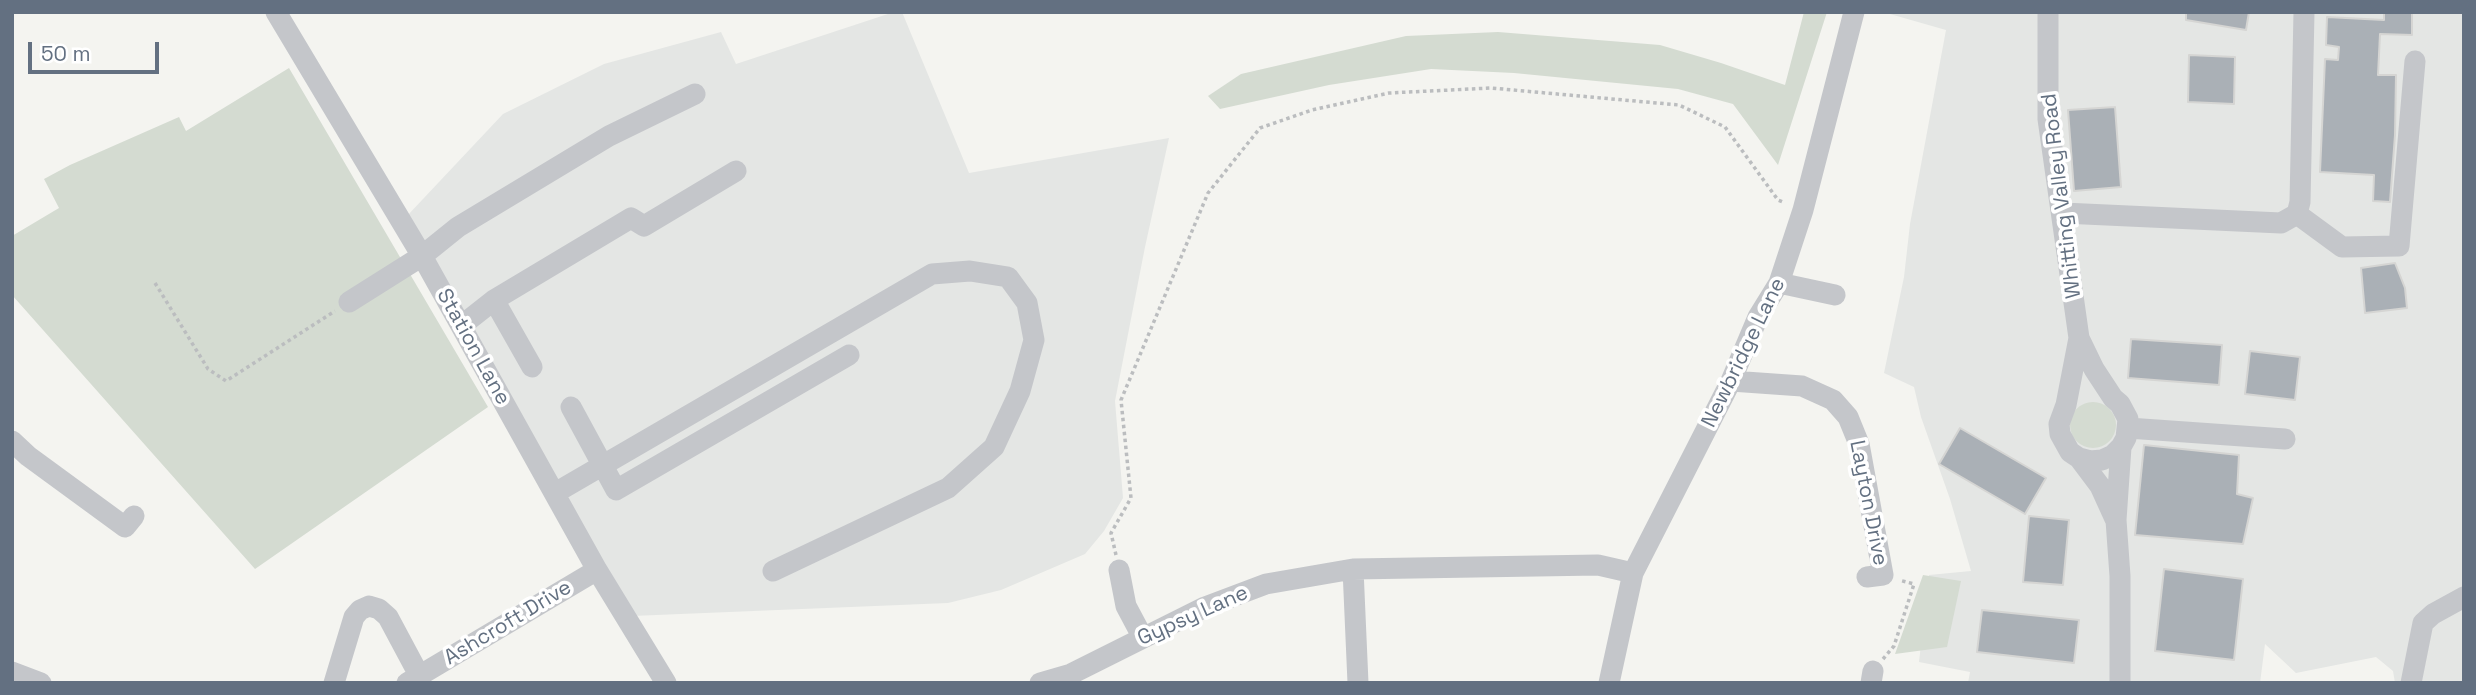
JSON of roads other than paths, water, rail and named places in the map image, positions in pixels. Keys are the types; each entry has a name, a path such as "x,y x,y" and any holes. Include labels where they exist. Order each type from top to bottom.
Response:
{"street":[{"name":"Station Lane","path":"276,12 422,256 597,570 666,683"},
{"name":"Newbridge Lane","path":"1609,683 1633,573 1731,381 1758,317 1779,283 1803,210 1854,12"},
{"name":"Whitting Valley Road","path":"2048,12 2048,119 2079,338 2066,405 2059,424 2060,434 2070,452 2079,458 2100,486 2116,520"},
{"path":"2063,214 2281,223 2297,214 2300,202 2304,12"},
{"path":"2297,214 2342,247 2399,246 2415,61"},
{"path":"349,302 422,256 458,227 609,136 695,93"},
{"path":"461,326 494,300 631,218 644,226 736,171"},
{"path":"555,493 932,274 970,271 1008,277 1027,303 1034,341 1020,391 994,447 948,488 773,571"},
{"path":"1779,283 1835,295"},
{"path":"494,300 532,367"},
{"name":"Whitting Valley Road","path":"2079,338 2094,369 2125,411 2125,437 2116,520 2120,576 2120,683"},
{"path":"570,407 616,490 849,355"},
{"name":"Layton Drive","path":"1731,381 1802,386 1833,400 1848,417 1859,444 1875,576"},
{"path":"2066,405 2074,397 2094,391 2113,398"},
{"path":"716,399 730,424"},
{"path":"2079,458 2091,461 2113,455 2125,437 2285,439"},
{"path":"12,441 28,456 125,527 134,516"},
{"name":"Gypsy Lane","path":"1040,683 1072,678 1205,607 1266,584 1353,569 1598,565 1633,573"},
{"path":"1353,569 1358,683"},
{"name":"Ashcroft Drive","path":"334,683 354,617 369,606 379,609 388,617 412,680 597,570"},
{"path":"1119,570 1126,606 1143,638"},
{"path":"2411,683 2423,623 2433,614 2464,597"},
{"path":"12,672 41,683"}]}
